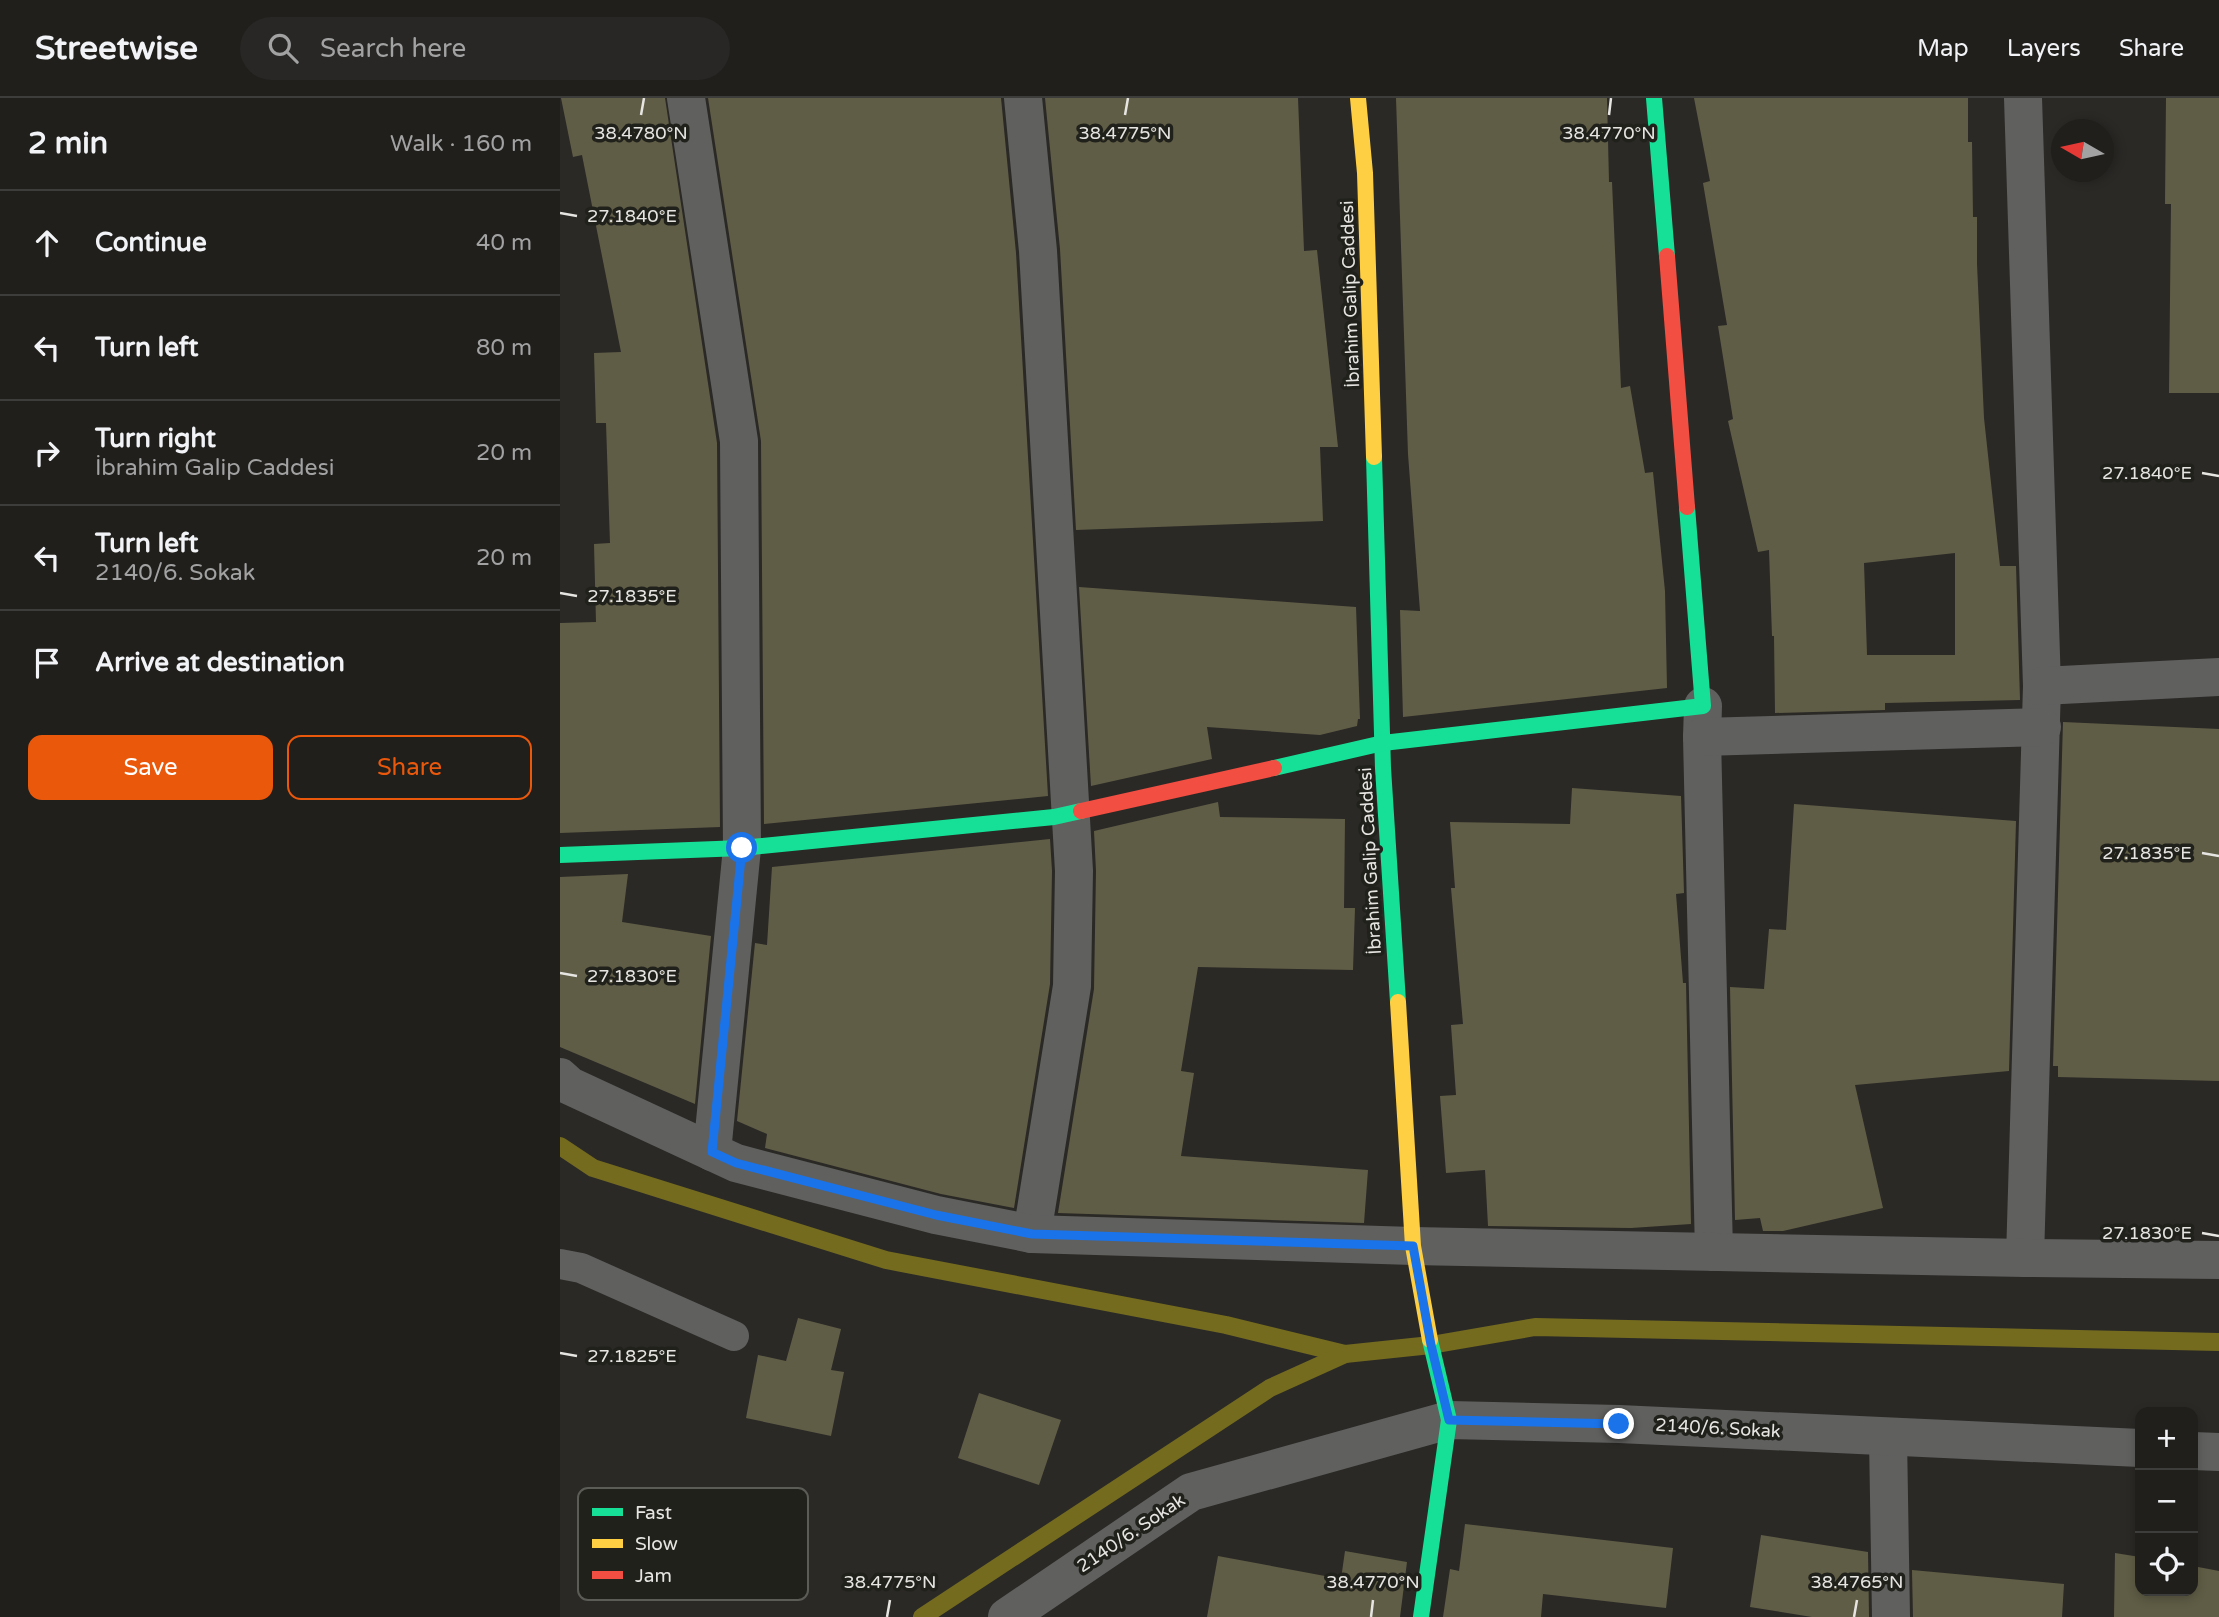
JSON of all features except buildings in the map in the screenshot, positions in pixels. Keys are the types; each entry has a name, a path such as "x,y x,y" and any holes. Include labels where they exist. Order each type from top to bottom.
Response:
{"street":[{"path":"686,98 739,441 742,848 712,1152"},
{"path":"1023,98 1038,251 1074,871 1072,986 1032,1234"},
{"name":"İbrahim Galip Caddesi","path":"1358,98 1365,173 1383,743 1413,1246 1431,1345 1449,1420 1421,1617"},
{"path":"1654,98 1702,721 1714,1252"},
{"path":"2023,98 2042,686 2025,1258"},
{"path":"2042,686 2219,677"},
{"path":"560,855 742,848 1054,817 1383,743 1702,721 2042,727"},
{"path":"560,1077 570,1086 736,1163 936,1215 1032,1234 1413,1246 2219,1260"},
{"name":"2140/6. Sokak","path":"1007,1617 1191,1492 1449,1420 1619,1424 2135,1448"},
{"path":"1888,1437 1891,1617"},
{"path":"2198,1451 2219,1452"}],"lane":[{"path":"560,1264 581,1268 734,1336"}],"waterway":[{"path":"560,1146 593,1168 886,1260 1226,1325 1345,1354"},
{"path":"922,1617 1270,1388 1345,1354 1431,1345 1535,1327 2219,1342"}],"traffic: fast":[{"path":"1654,98 1667,256"},
{"path":"1374,457 1383,768 1398,1002"},
{"path":"1274,768 1383,743 1703,706 1687,507"},
{"path":"560,855 742,848 1054,817 1081,811"},
{"path":"1421,1617 1449,1420 1430,1340"}],"traffic: slow":[{"path":"1358,98 1365,173 1374,457"},
{"path":"1398,1002 1413,1246 1430,1340"}],"traffic: jam":[{"path":"1667,256 1687,507"},
{"path":"1081,811 1274,768"}],"route":[{"path":"742,848 712,1152 736,1163 936,1215 1032,1234 1413,1246 1431,1345 1449,1420 1619,1424"}]}
